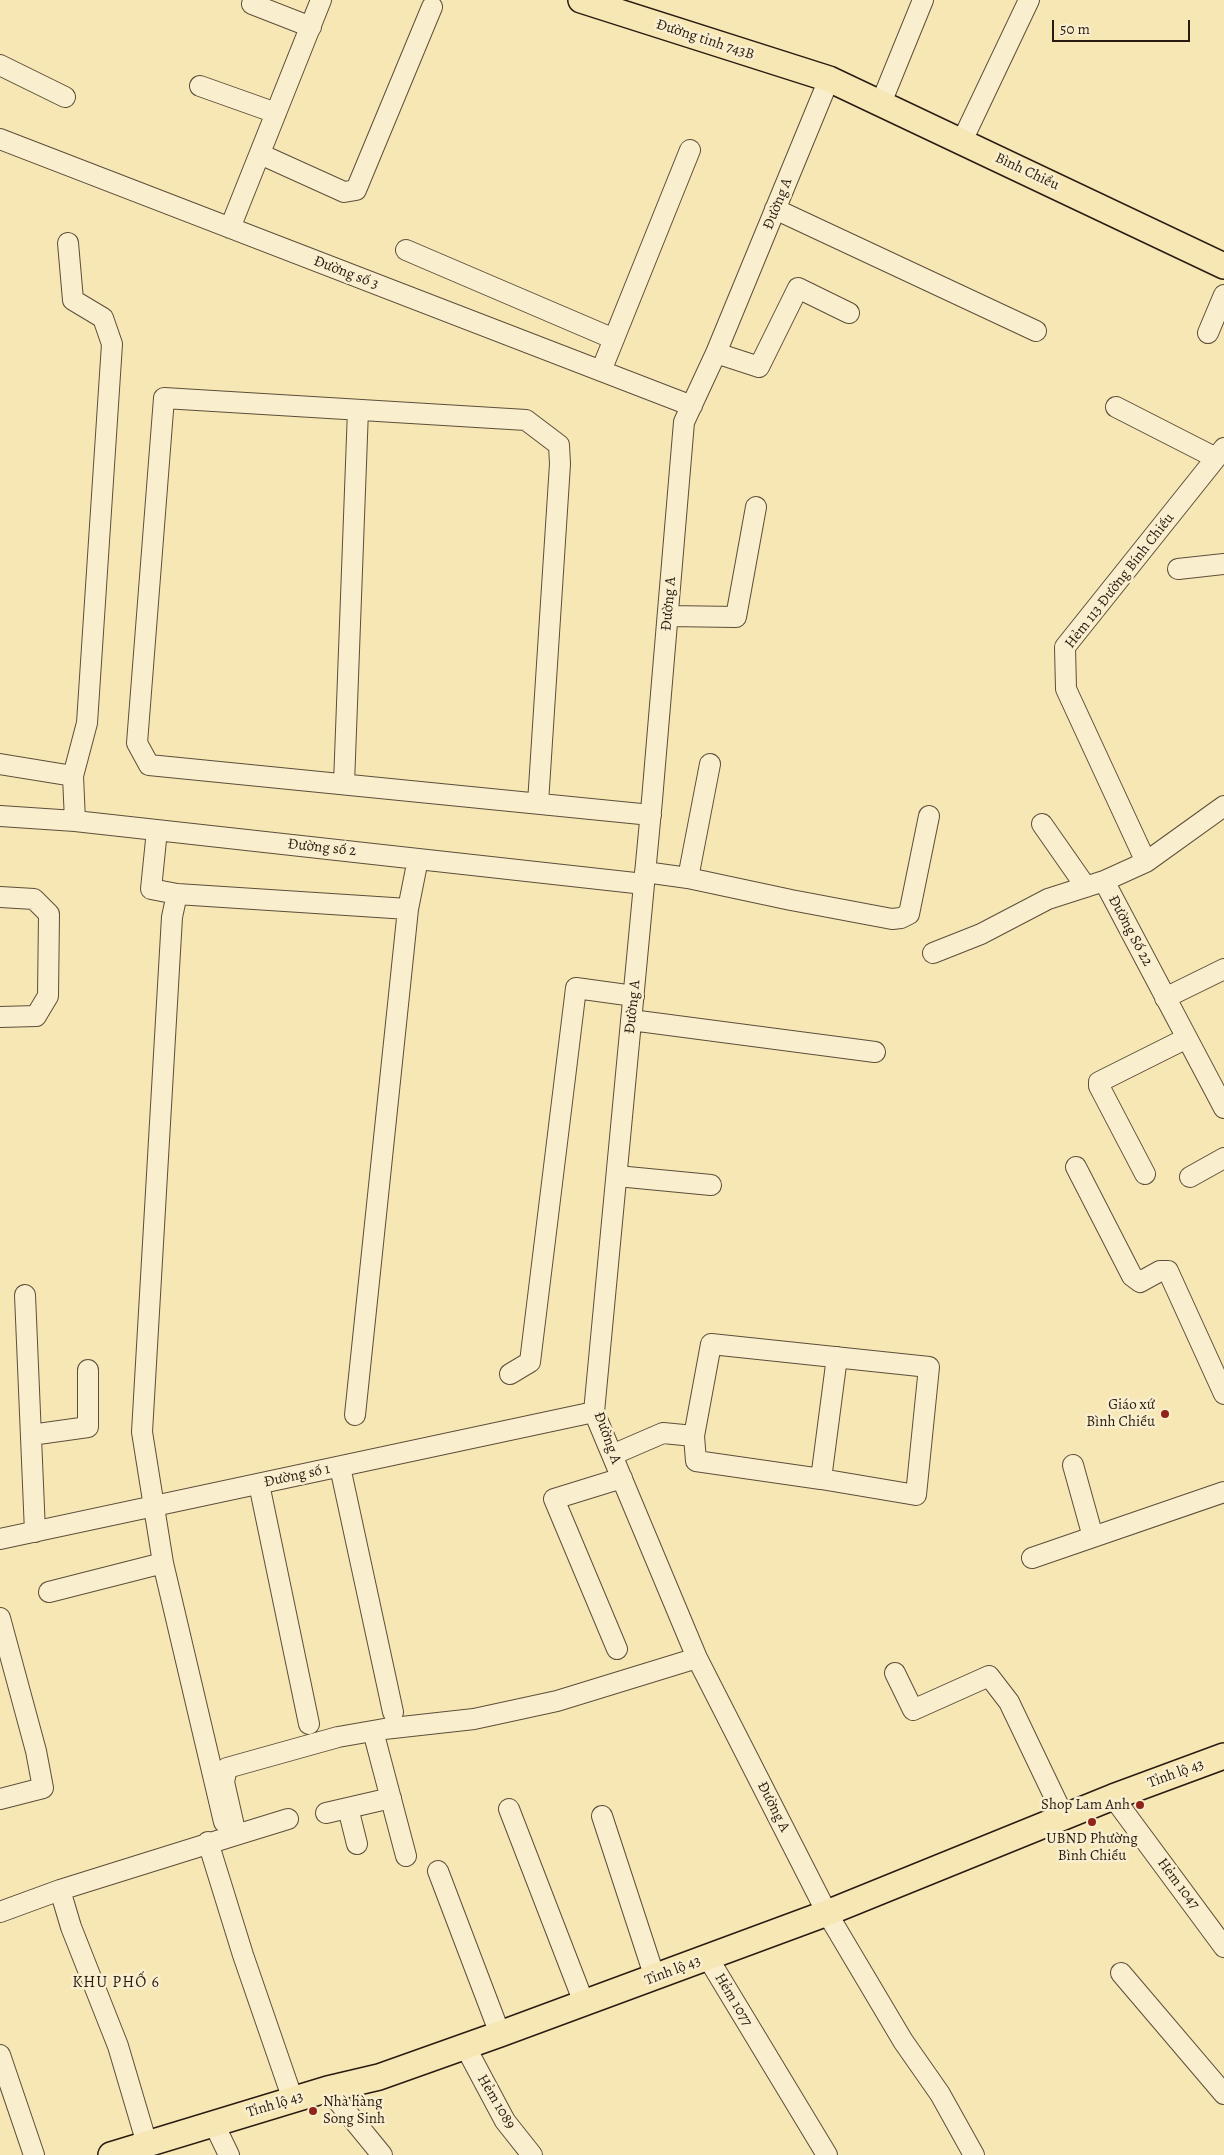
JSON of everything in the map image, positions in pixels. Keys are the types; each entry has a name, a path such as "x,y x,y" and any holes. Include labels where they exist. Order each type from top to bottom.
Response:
{"main road":[{"name":"Đường tỉnh 743B","path":"581,0 607,4 829,79"},
{"name":"Bình Chiểu","path":"829,79 1224,266"},
{"name":"Tỉnh lộ 43","path":"111,2155 328,2089 379,2077 500,2034 827,1913 1113,1797 1224,1756"}],"street":[{"path":"230,228 321,0"},
{"path":"881,103 923,0"},
{"path":"962,141 1029,0"},
{"path":"252,4 311,27"},
{"path":"260,154 344,192 356,190 432,7"},
{"path":"0,65 65,97"},
{"name":"Đường A","path":"829,79 716,353 684,422 651,814 594,1412 697,1658 827,1913 903,2042 940,2094 974,2155"},
{"path":"200,86 276,113"},
{"name":"Đường số 3","path":"0,139 692,406"},
{"path":"601,371 690,150"},
{"path":"775,209 1036,330"},
{"path":"68,243 73,300 102,318 112,344 87,723 73,776 75,821"},
{"path":"406,250 614,339"},
{"path":"716,353 758,367 798,288 849,313"},
{"path":"1208,333 1224,294"},
{"path":"538,803 560,464 559,445 526,420 164,398 137,743 149,765 344,784 538,803 651,814"},
{"path":"1116,407 1220,453"},
{"path":"344,784 358,410"},
{"name":"Hẻm 113 Đường Bính Chiếu","path":"1146,862 1066,689 1065,647 1220,453"},
{"path":"668,616 736,617 756,507"},
{"path":"1178,569 1224,564"},
{"path":"0,764 73,776"},
{"path":"688,878 710,764"},
{"name":"Đường Số 22","path":"1224,806 1146,862 1095,884 1165,998 1224,1108"},
{"name":"Đường số 2","path":"0,816 75,821 418,859 645,878 688,878 892,919 901,918 908,914 929,816"},
{"path":"933,953 981,934 1048,899 1095,884 1042,824"},
{"path":"157,830 151,889 177,894 408,909"},
{"path":"355,1415 408,909 418,859"},
{"path":"177,894 172,917 142,1432 163,1563 230,1828"},
{"path":"0,897 34,899 49,914 48,996 36,1016 0,1017"},
{"path":"1165,998 1224,970"},
{"path":"510,1374 530,1362 576,988 634,996"},
{"path":"631,1020 875,1052"},
{"path":"1145,1174 1099,1086 1099,1082 1187,1038"},
{"path":"1190,1177 1224,1158"},
{"path":"1076,1167 1132,1276 1140,1282 1160,1271 1168,1271 1224,1394"},
{"path":"617,1176 711,1185"},
{"path":"25,1295 35,1532"},
{"path":"711,1344 929,1367 916,1495 821,1478 696,1461 694,1436 711,1344"},
{"path":"821,1478 836,1357"},
{"path":"31,1435 88,1427 88,1370"},
{"name":"Đường số 1","path":"0,1539 594,1412"},
{"path":"612,1455 663,1433 694,1436"},
{"path":"1073,1465 1093,1537"},
{"path":"340,1467 394,1712"},
{"path":"618,1648 554,1499 622,1478"},
{"path":"259,1484 310,1724"},
{"path":"1032,1558 1224,1492"},
{"path":"49,1592 163,1563"},
{"path":"0,1618 36,1750 43,1788 0,1799"},
{"path":"230,1828 224,1782 227,1768 338,1738 373,1731 474,1719 557,1701 697,1658"},
{"path":"895,1673 913,1710 989,1676 1009,1702 1064,1817"},
{"path":"373,1731 406,1856"},
{"name":"Hẻm 1047","path":"1113,1797 1224,1947"},
{"path":"326,1813 391,1798"},
{"path":"348,1808 356,1844"},
{"path":"508,1809 584,2003"},
{"path":"602,1816 655,1978"},
{"path":"0,1912 60,1890 208,1842 230,1828 288,1820"},
{"path":"208,1842 242,1955 293,2100"},
{"path":"438,1871 500,2034"},
{"path":"60,1890 71,1927 118,2046 147,2144"},
{"name":"Hẻm 1077","path":"708,1958 828,2155"},
{"path":"1121,1973 1224,2094"},
{"name":"Hẻm 1089","path":"465,2046 505,2121 532,2155"},
{"path":"0,2055 34,2155"},
{"path":"328,2089 382,2155"},
{"path":"214,2124 229,2155"}],"place":[{"name":"Giáo xứ Bình Chiểu","path":"1165,1414"},
{"name":"Shop Lam Anh","path":"1140,1805"},
{"name":"UBND Phường Bình Chiểu","path":"1092,1822"},
{"name":"Nhà hàng Song Sinh","path":"313,2111"}],"district":[{"name":"KHU PHỐ 6","path":"116,1983"}]}
